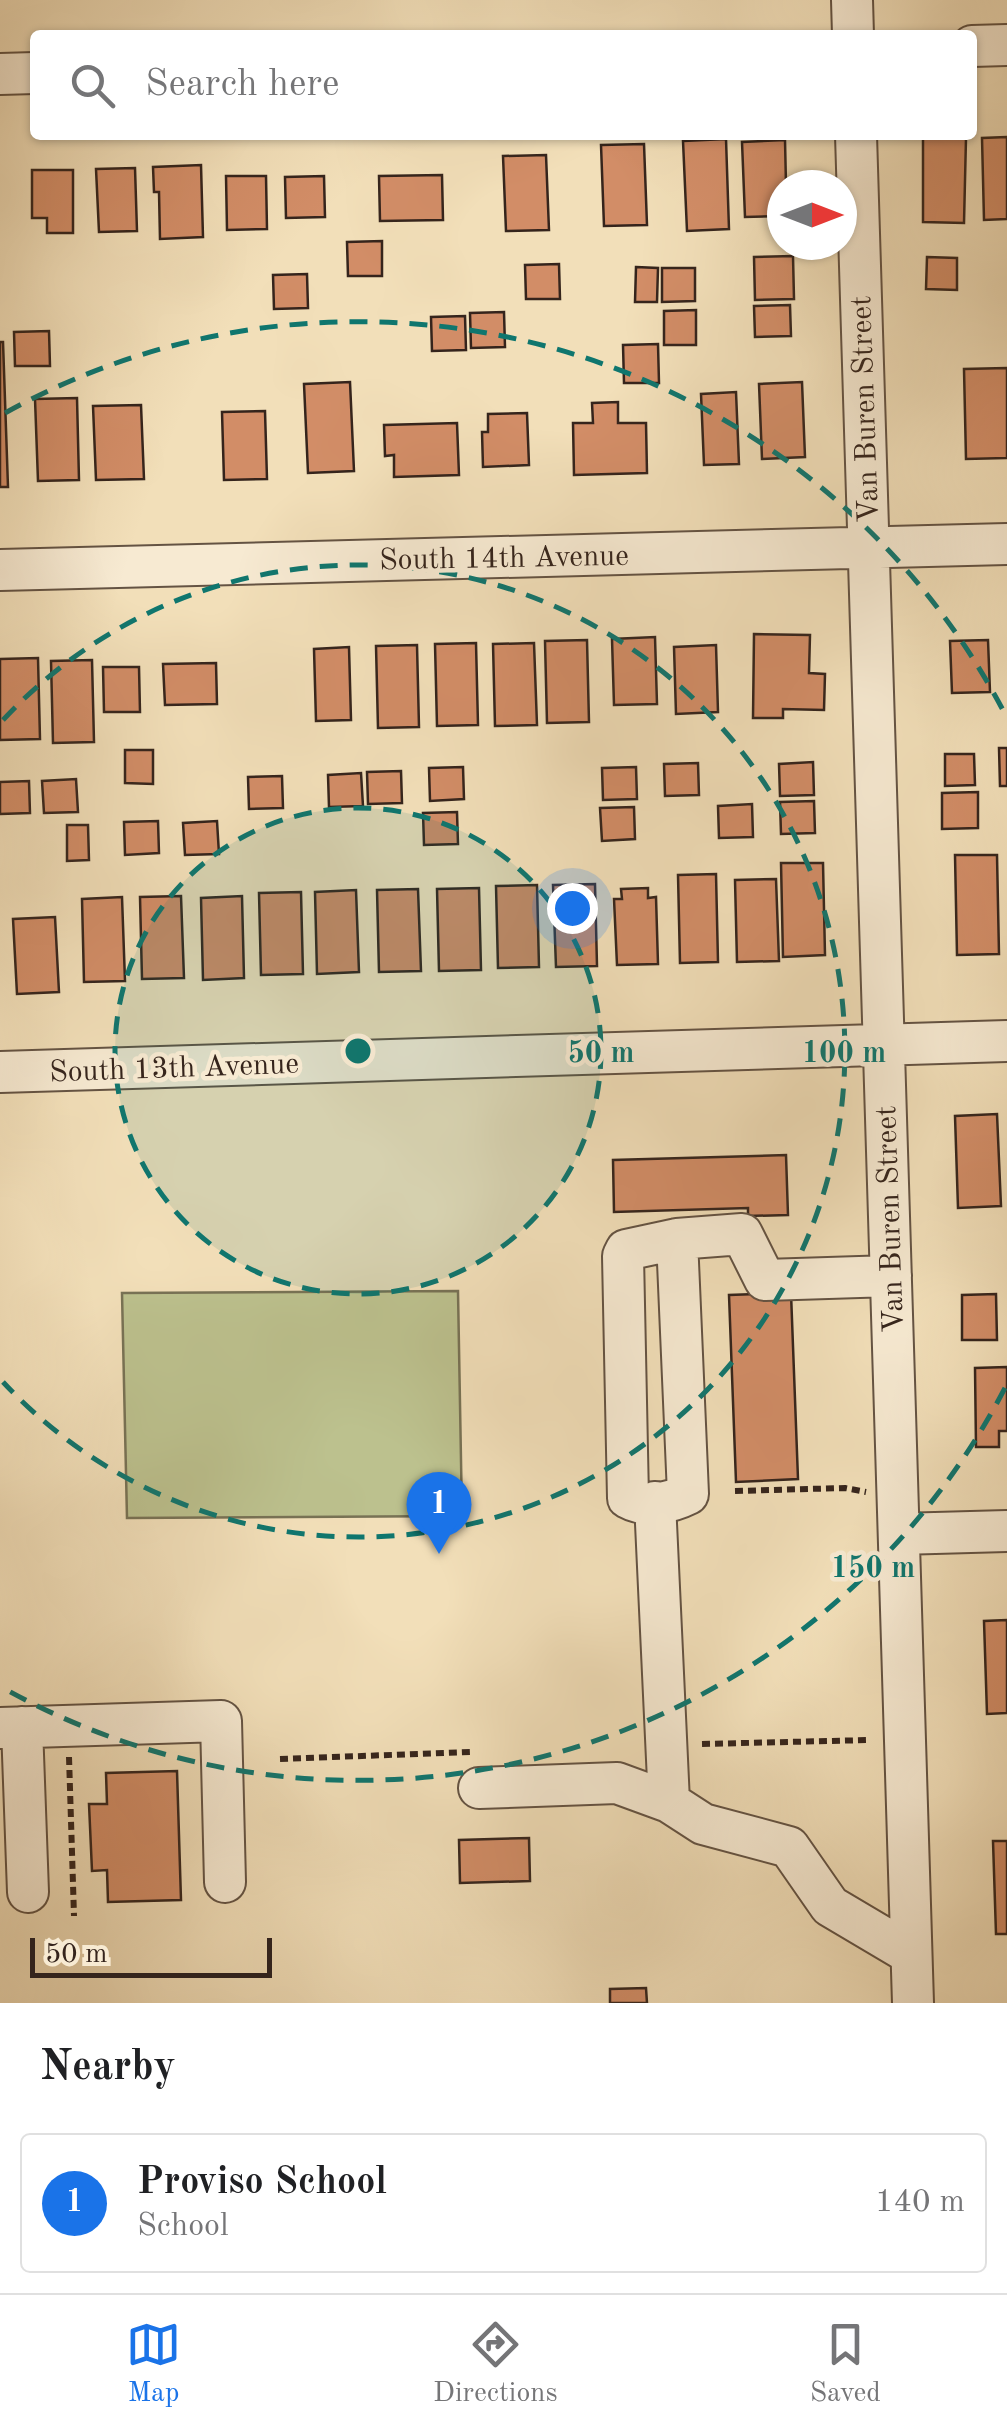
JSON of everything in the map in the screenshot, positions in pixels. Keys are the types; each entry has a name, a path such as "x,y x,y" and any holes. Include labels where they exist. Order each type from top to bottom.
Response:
{"street":[{"path":"852,0 853,30"},
{"path":"977,46 1007,45"},
{"path":"0,74 30,74"},
{"name":"Van Buren Street","path":"856,140 913,2003"},
{"name":"South 14th Avenue","path":"0,570 1007,544"},
{"name":"South 13th Avenue","path":"0,1072 1007,1041"},
{"path":"677,1239 688,1494 676,1500 640,1504 628,1498 623,1256 630,1247 677,1239 742,1234 764,1280 891,1276"},
{"path":"656,1502 669,1802"},
{"path":"898,1534 1007,1532"},
{"path":"28,1892 11,1727 221,1721 225,1882"},
{"path":"479,1788 617,1782 669,1802 703,1824 789,1847 830,1906 912,1954"}],"path":[{"path":"735,1492 845,1488 872,1492"},
{"path":"69,1726 74,1916"}],"green space":[{"path":"458,1291 462,1516 127,1518 122,1293"}],"building":[{"path":"1007,137 1007,219 984,220 982,138"},
{"path":"726,140 729,229 687,231 683,141"},
{"path":"785,140 786,170 767,170 767,216 745,217 742,142"},
{"path":"923,140 966,140 964,223 923,222"},
{"path":"644,144 647,225 604,226 601,145"},
{"path":"546,155 549,230 506,231 503,156"},
{"path":"201,165 203,237 160,239 159,192 154,192 153,167"},
{"path":"135,168 137,231 99,232 96,169"},
{"path":"32,170 73,170 73,233 47,233 47,218 32,218"},
{"path":"442,175 443,220 380,221 379,176"},
{"path":"226,176 266,176 267,229 227,230"},
{"path":"324,176 325,217 286,218 285,177"},
{"path":"382,241 382,276 348,276 347,242"},
{"path":"754,257 793,260 794,299 755,300"},
{"path":"927,257 957,258 957,290 926,289"},
{"path":"559,264 560,299 526,299 525,265"},
{"path":"636,267 658,268 657,302 635,302"},
{"path":"662,268 695,268 695,301 662,302"},
{"path":"307,274 308,308 274,309 273,275"},
{"path":"790,305 791,336 755,337 754,306"},
{"path":"696,310 696,345 664,345 664,311"},
{"path":"504,312 505,347 471,348 470,313"},
{"path":"465,316 466,350 432,351 431,317"},
{"path":"49,331 50,366 15,366 14,332"},
{"path":"3,342 8,487 0,487"},
{"path":"658,344 659,383 624,383 623,345"},
{"path":"1007,368 1007,458 966,459 964,369"},
{"path":"350,382 354,471 308,473 304,384"},
{"path":"802,382 805,457 762,459 759,384"},
{"path":"736,392 739,464 704,465 701,394"},
{"path":"77,398 79,480 38,481 35,399"},
{"path":"618,402 618,423 646,423 647,473 574,475 573,423 593,423 592,403"},
{"path":"141,405 144,479 96,480 93,406"},
{"path":"265,411 267,479 224,480 222,412"},
{"path":"527,413 529,465 483,467 482,432 488,432 488,414"},
{"path":"457,423 459,475 394,477 394,455 385,456 384,425"},
{"path":"754,634 810,635 809,673 825,674 824,710 783,709 783,718 753,718"},
{"path":"655,637 657,704 614,705 612,639"},
{"path":"587,640 589,722 547,723 545,641"},
{"path":"988,640 990,692 952,693 950,641"},
{"path":"476,643 478,725 437,726 435,644"},
{"path":"534,643 537,725 495,726 493,644"},
{"path":"417,645 419,727 378,728 376,646"},
{"path":"716,645 718,712 676,714 674,647"},
{"path":"349,647 351,720 316,721 314,649"},
{"path":"38,658 40,739 0,740 0,659"},
{"path":"92,660 94,742 53,743 51,661"},
{"path":"216,663 217,704 165,705 163,664"},
{"path":"103,667 139,667 140,712 104,712"},
{"path":"999,748 1007,748 1007,786 1000,786"},
{"path":"125,750 153,750 153,784 125,783"},
{"path":"945,754 974,754 975,785 945,786"},
{"path":"813,762 814,795 780,796 779,764"},
{"path":"698,763 699,795 665,796 664,764"},
{"path":"463,767 464,799 430,801 429,768"},
{"path":"636,767 637,799 603,800 602,768"},
{"path":"401,771 402,803 368,804 367,772"},
{"path":"361,773 363,806 329,807 328,775"},
{"path":"282,776 283,808 249,809 248,777"},
{"path":"76,779 78,812 44,813 42,781"},
{"path":"29,781 30,813 0,814 0,782"},
{"path":"978,792 978,828 942,829 942,793"},
{"path":"814,801 815,833 781,834 780,802"},
{"path":"752,804 753,837 719,838 718,806"},
{"path":"634,807 635,839 602,841 600,808"},
{"path":"457,812 458,844 424,845 423,813"},
{"path":"158,821 159,853 125,855 124,822"},
{"path":"217,821 219,854 185,855 183,823"},
{"path":"67,825 88,825 89,860 67,861"},
{"path":"955,855 997,855 999,954 957,955"},
{"path":"781,863 823,863 825,955 783,957"},
{"path":"716,874 718,962 680,963 678,875"},
{"path":"776,879 779,961 737,962 735,880"},
{"path":"595,884 597,966 556,967 553,885"},
{"path":"537,885 539,967 498,968 496,886"},
{"path":"479,888 481,970 439,971 437,889"},
{"path":"648,888 648,898 656,897 658,964 617,965 614,899 622,899 621,889"},
{"path":"418,889 421,971 379,972 377,890"},
{"path":"356,890 359,972 317,974 315,892"},
{"path":"301,892 303,974 261,975 259,893"},
{"path":"181,896 184,978 142,979 140,897"},
{"path":"242,896 244,978 203,980 201,898"},
{"path":"122,897 125,981 84,982 82,899"},
{"path":"55,917 59,992 17,994 13,919"},
{"path":"997,1114 1001,1206 958,1208 955,1116"},
{"path":"786,1155 788,1215 748,1216 748,1208 614,1212 613,1160"},
{"path":"791,1293 798,1479 736,1482 729,1295"},
{"path":"996,1294 997,1340 962,1340 962,1295"},
{"path":"1007,1367 1007,1431 999,1431 999,1447 976,1447 975,1368"},
{"path":"1007,1620 1007,1713 987,1714 984,1621"},
{"path":"177,1771 181,1900 108,1902 107,1870 92,1871 89,1804 107,1804 106,1773"},
{"path":"529,1838 530,1881 460,1883 459,1840"},
{"path":"993,1841 1007,1841 1007,1934 996,1934"},
{"path":"646,1988 647,2003 610,2003 610,1989"}],"place":[{"name":"Proviso School","path":"439,1554"}]}
